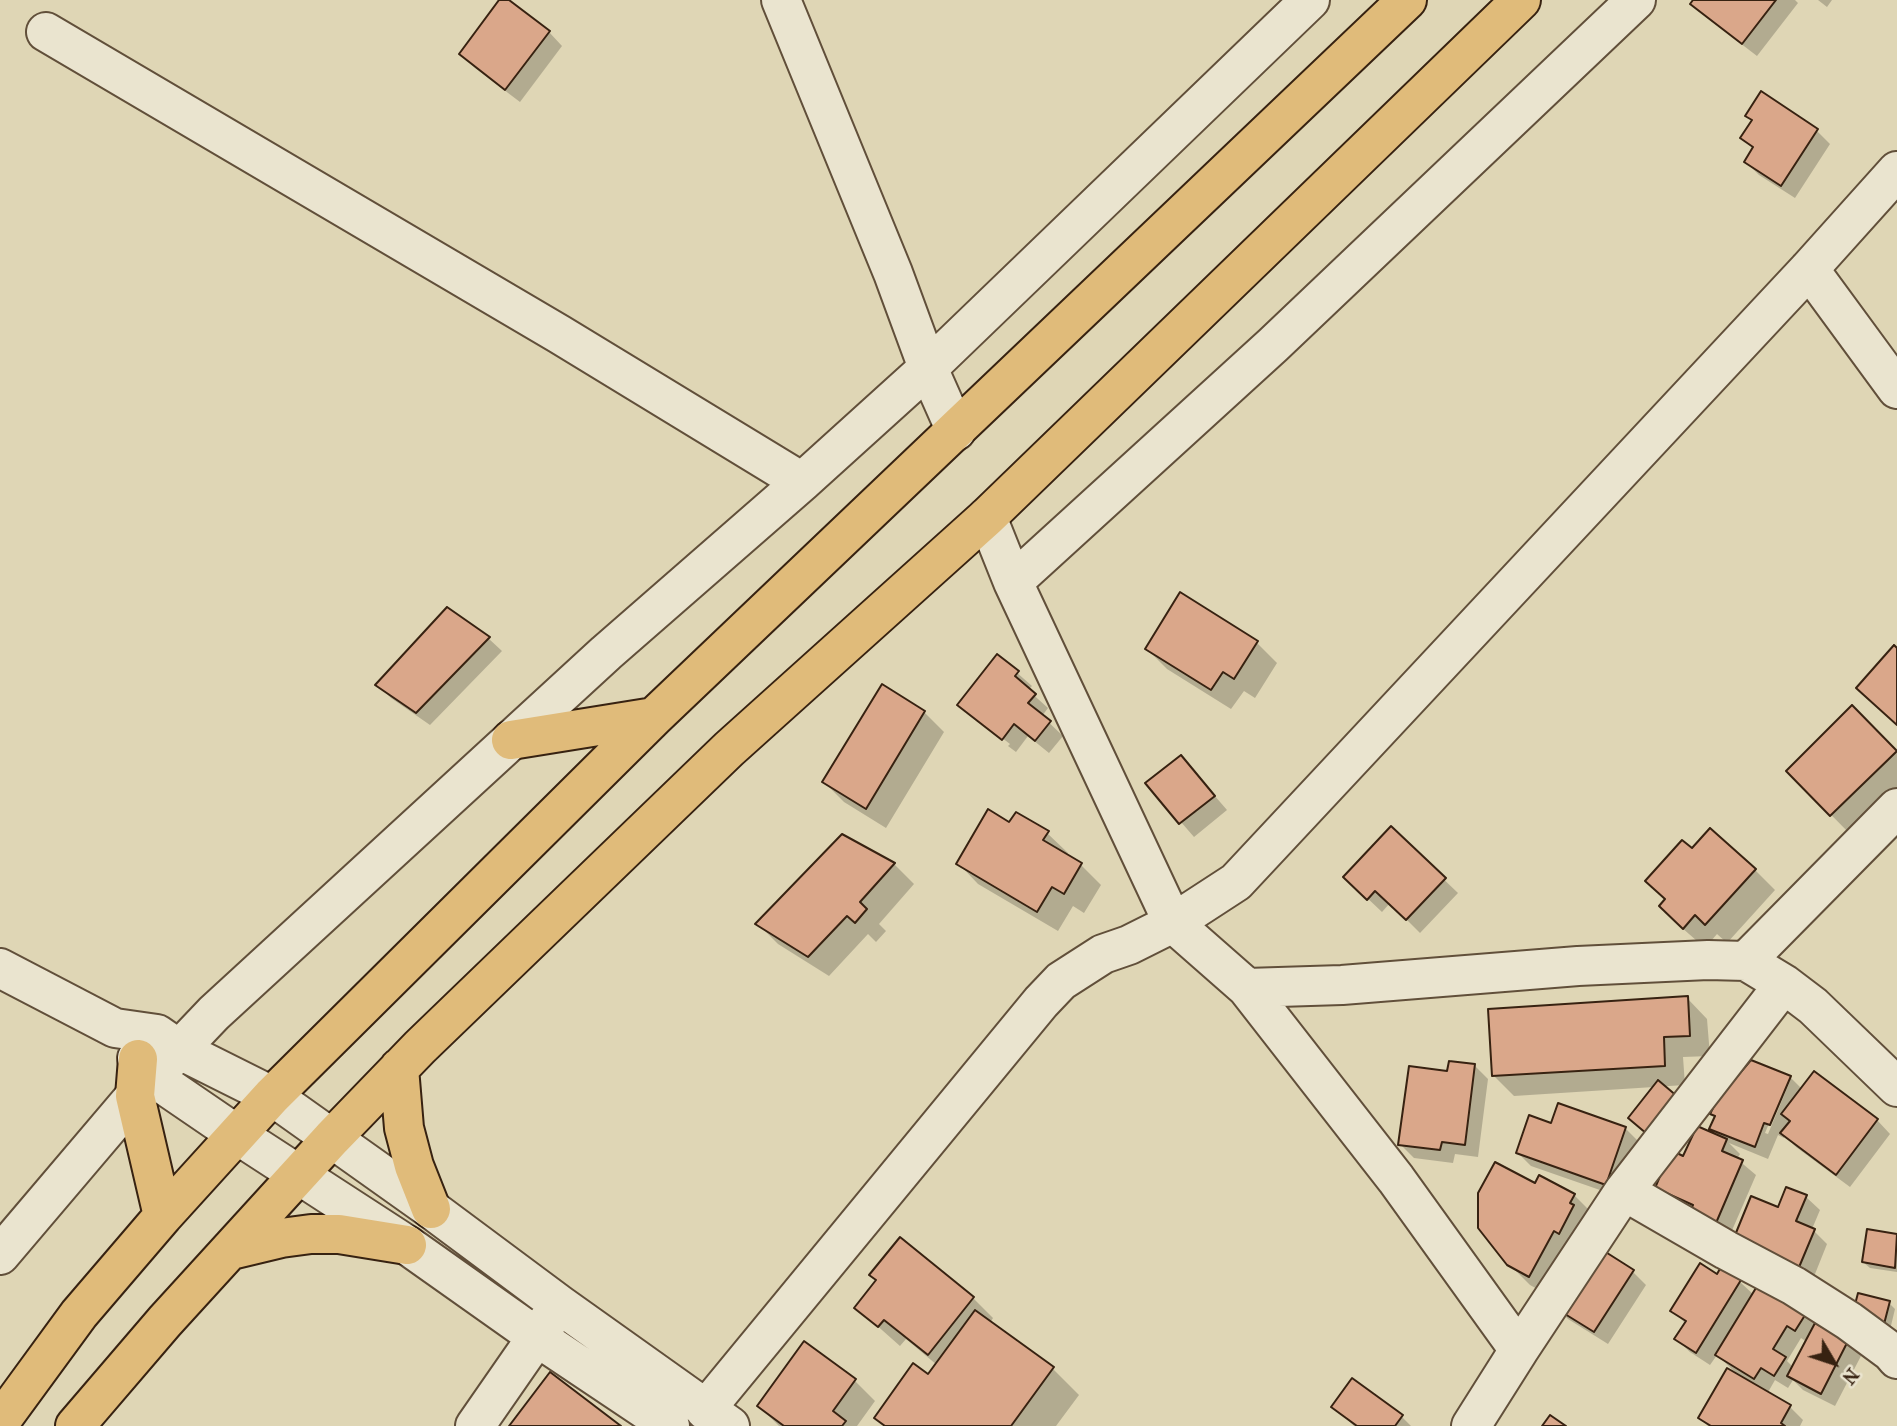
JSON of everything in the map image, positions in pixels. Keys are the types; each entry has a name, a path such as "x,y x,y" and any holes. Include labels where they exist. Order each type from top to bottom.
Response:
{"highway":[{"path":"0,1422 79,1314 272,1096 654,717 1407,0"},
{"path":"75,1426 165,1321 399,1068 729,749 987,517 1521,0"},
{"path":"512,740 654,717"},
{"path":"399,1068 404,1128 414,1166 431,1209"},
{"path":"142,1078 163,1216"},
{"path":"231,1250 311,1234 339,1234 408,1245"},
{"path":"0,1398 38,1371"}],"street":[{"path":"781,0 893,273 928,368 956,431"},
{"path":"0,1255 142,1078 180,1050 214,1013 606,653 928,368 1310,0"},
{"path":"1013,582 1273,345 1636,0"},
{"path":"46,32 547,327 802,482"},
{"path":"0,968 115,1028 157,1034 180,1050 272,1096 718,1418 1032,1013 1061,981 1103,954 1129,945 1174,923 1236,882 1809,269 1897,171"},
{"path":"1809,269 1897,389"},
{"path":"987,517 1013,582 1174,923 1247,988 1396,1179 1519,1350"},
{"path":"1746,961 1897,808"},
{"path":"1247,988 1342,985 1578,966 1708,960 1746,961 1813,1006 1897,1087"},
{"path":"1471,1426 1624,1191 1784,984"},
{"path":"115,1028 142,1078 408,1245 537,1337 670,1426"},
{"path":"1624,1191 1794,1286 1895,1347"},
{"path":"475,1426 559,1305"}],"building":[{"path":"499,0 509,0 550,31 505,90 459,54"},
{"path":"1693,0 1776,0 1742,44 1690,4"},
{"path":"1761,91 1818,129 1781,186 1744,162 1753,147 1740,138 1752,120 1745,116"},
{"path":"1180,592 1258,641 1234,679 1223,672 1211,690 1145,649"},
{"path":"447,607 490,637 416,713 375,685"},
{"path":"1894,645 1897,648 1897,725 1856,688"},
{"path":"997,654 1019,671 1015,676 1036,694 1028,703 1051,721 1035,741 1014,724 1002,740 957,705"},
{"path":"882,684 925,711 866,809 822,782"},
{"path":"1852,705 1897,751 1830,816 1786,771"},
{"path":"1181,755 1215,796 1179,824 1145,783"},
{"path":"988,809 1009,822 1016,812 1049,831 1043,840 1082,863 1064,894 1052,887 1037,912 956,864"},
{"path":"1391,826 1446,878 1406,920 1375,891 1367,900 1343,877"},
{"path":"1710,828 1756,869 1705,925 1695,915 1683,929 1659,906 1665,899 1645,881 1682,840 1692,848"},
{"path":"842,834 895,863 860,902 867,909 855,923 847,916 808,957 755,924"},
{"path":"1688,996 1690,1036 1664,1037 1665,1066 1492,1076 1488,1009"},
{"path":"1751,1060 1791,1076 1770,1125 1764,1123 1755,1147 1709,1129 1715,1116 1710,1114 1717,1100"},
{"path":"1449,1061 1475,1064 1465,1145 1442,1142 1440,1150 1398,1145 1409,1066 1447,1071"},
{"path":"1814,1071 1878,1119 1836,1175 1780,1133 1790,1121 1781,1114"},
{"path":"1658,1080 1678,1097 1647,1134 1628,1118"},
{"path":"1558,1103 1626,1127 1606,1185 1516,1153 1529,1115 1551,1123"},
{"path":"1697,1126 1727,1139 1722,1151 1743,1160 1716,1223 1690,1211 1693,1205 1655,1188 1671,1150 1683,1156"},
{"path":"1495,1162 1535,1183 1539,1175 1575,1194 1570,1203 1574,1205 1559,1234 1554,1231 1529,1277 1507,1265 1478,1228 1478,1193"},
{"path":"1786,1187 1807,1195 1796,1221 1815,1229 1797,1272 1731,1245 1751,1196 1778,1207"},
{"path":"1867,1229 1897,1234 1895,1268 1862,1262"},
{"path":"900,1237 974,1297 928,1355 884,1320 878,1327 854,1308 876,1280 869,1275"},
{"path":"1593,1244 1634,1270 1594,1332 1552,1306"},
{"path":"1700,1263 1717,1274 1721,1267 1741,1280 1696,1353 1674,1339 1686,1321 1670,1311"},
{"path":"1759,1283 1807,1312 1795,1331 1787,1326 1773,1349 1786,1357 1774,1376 1761,1368 1754,1379 1715,1355"},
{"path":"1858,1293 1890,1301 1883,1328 1851,1320"},
{"path":"975,1310 1054,1367 1011,1426 885,1426 874,1418 913,1363 928,1374"},
{"path":"1815,1323 1848,1341 1821,1394 1787,1376"},
{"path":"804,1341 856,1379 833,1411 846,1421 842,1426 784,1426 757,1406"},
{"path":"1727,1368 1791,1405 1781,1423 1785,1426 1711,1426 1698,1418"},
{"path":"550,1372 621,1426 509,1426"},
{"path":"1352,1378 1403,1415 1395,1426 1357,1426 1331,1407"},
{"path":"1550,1415 1566,1426 1542,1426"}]}
